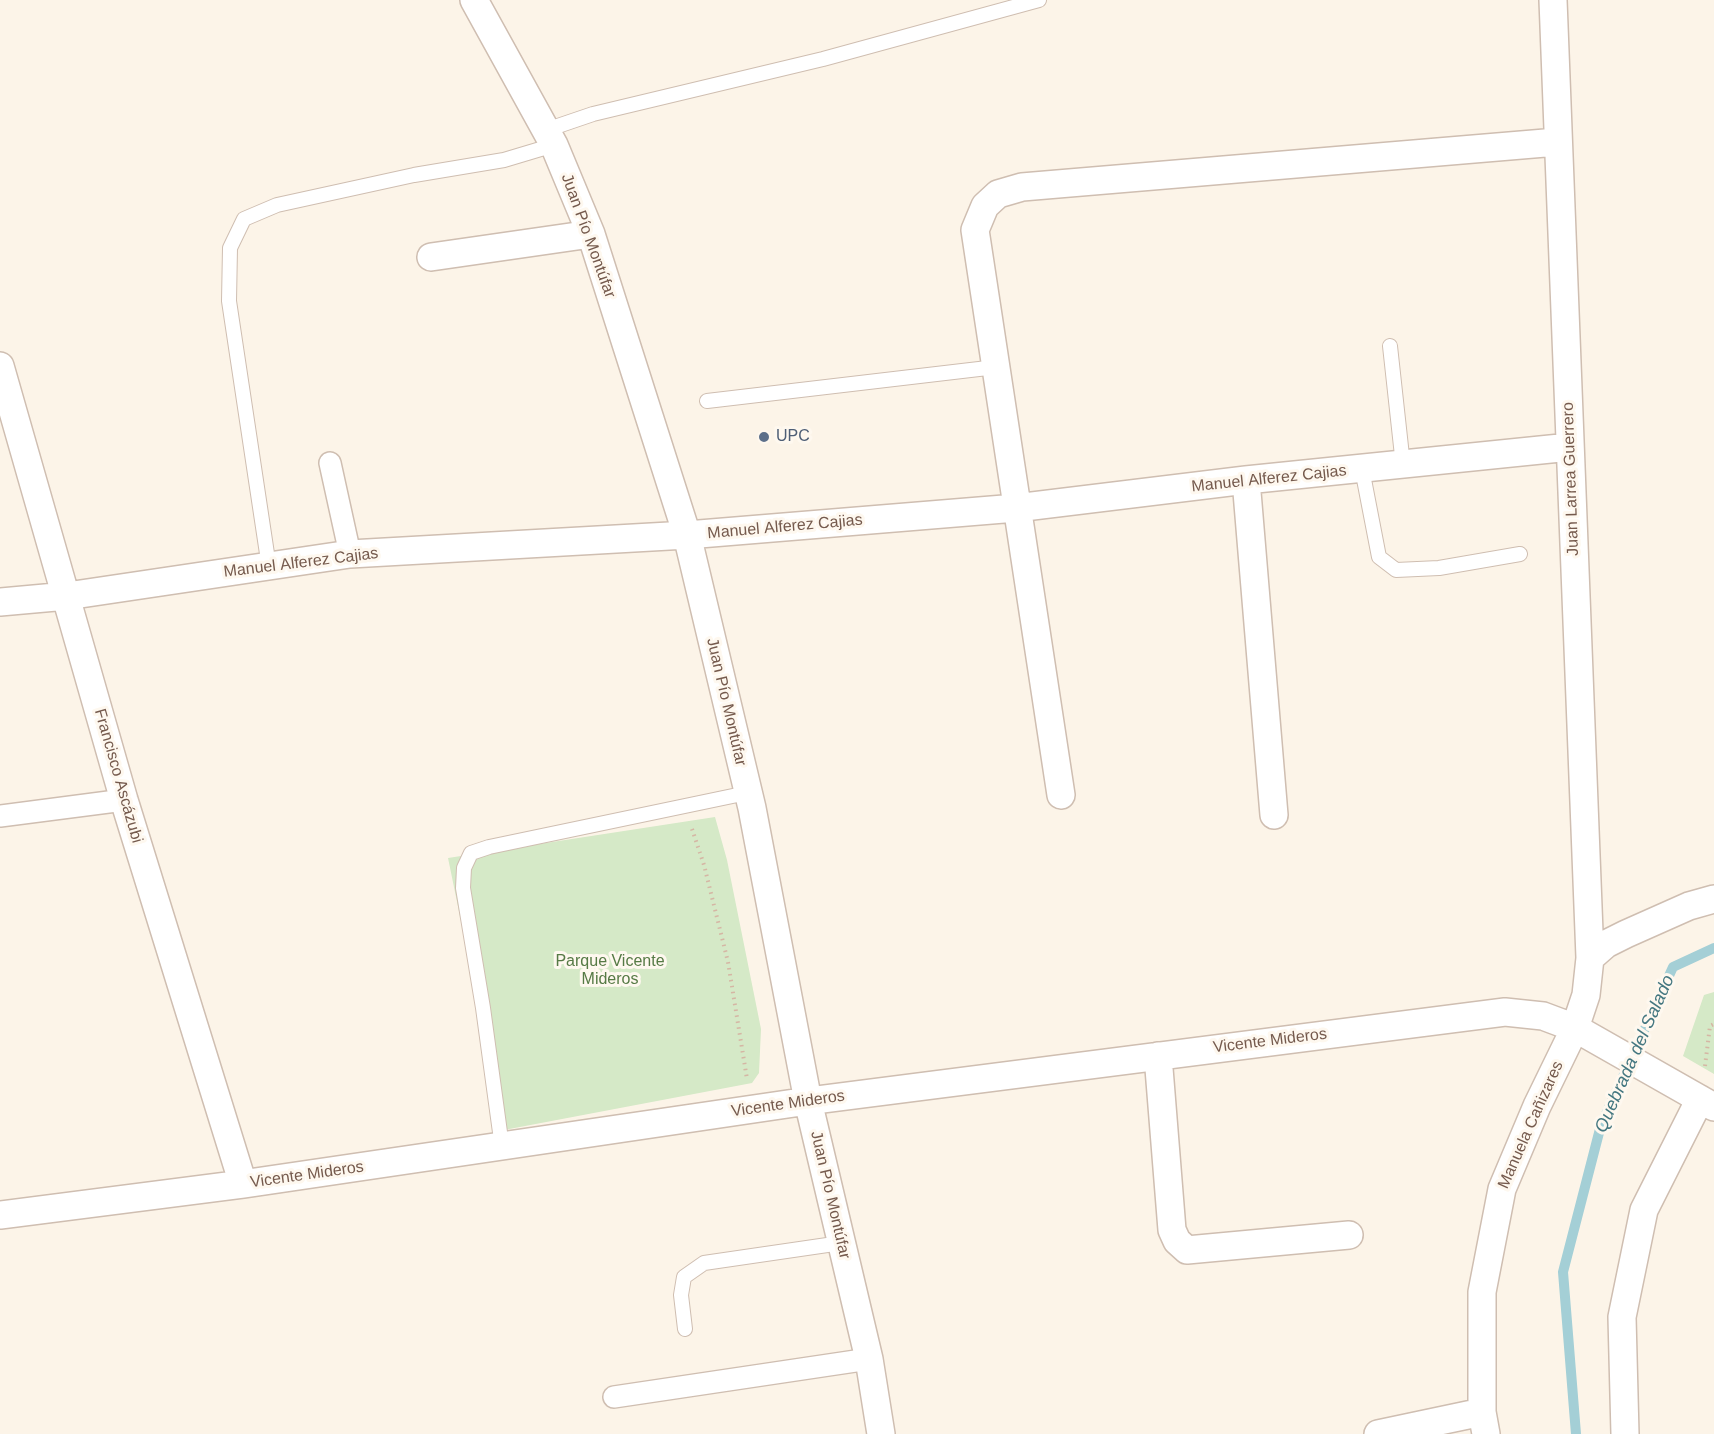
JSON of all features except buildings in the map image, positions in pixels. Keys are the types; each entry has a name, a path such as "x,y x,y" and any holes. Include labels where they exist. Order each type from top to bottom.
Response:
{"street":[{"name":"Juan Pío Montúfar","path":"474,0 550,138 591,234 687,535 752,808 808,1101 868,1359 880,1434"},
{"name":"Juan Larrea Guerrero","path":"1552,0 1590,958"},
{"path":"1061,795 975,230 985,206 998,194 1022,187 1557,142"},
{"path":"431,257 591,234"},
{"name":"Francisco Ascázubi","path":"0,366 124,800 243,1184"},
{"name":"Manuel Alferez Cajias","path":"0,602 67,596 350,554 687,535 1016,508 1246,480 1570,447"},
{"path":"330,464 350,554"},
{"path":"1246,480 1274,815"},
{"path":"0,816 124,800"},
{"path":"1590,958 1606,944 1626,934 1689,906 1714,899"},
{"name":"Manuela Cañizares","path":"1484,1423 1482,1292 1502,1189 1537,1106 1575,1028 1586,995 1590,958"},
{"name":"Vicente Mideros","path":"0,1215 243,1184 808,1101 1505,1012 1543,1016 1575,1028 1698,1098"},
{"path":"1158,1056 1172,1230 1177,1241 1186,1250 1349,1235"},
{"path":"1625,1434 1622,1317 1644,1210 1698,1098"},
{"path":"614,1397 868,1359"},
{"path":"1378,1434 1484,1423"}],"lane":[{"path":"269,567 229,301 230,248 244,219 277,205 414,175 504,160 593,114 823,59 1039,0"},
{"path":"1390,346 1403,465"},
{"path":"707,401 996,367"},
{"path":"1362,469 1379,557 1396,570 1439,568 1520,554"},
{"path":"502,1147 483,1008 463,888 464,868 471,854 489,847 747,793"},
{"path":"685,1329 681,1295 684,1277 704,1263 841,1243"}],"path":[{"path":"693,832 704,865 728,962 747,1080"},
{"path":"1698,1098 1710,1026 1714,1024"}],"green space":[{"name":"Parque Vicente Mideros","path":"715,817 727,860 761,1029 759,1073 752,1083 504,1130 448,858"},
{"path":"1714,992 1714,1074 1683,1056 1704,995"}],"waterway":[{"name":"Quebrada del Salado","path":"1576,1434 1563,1272 1601,1125 1673,967 1714,948"}],"place":[{"name":"UPC","path":"764,437"}]}
